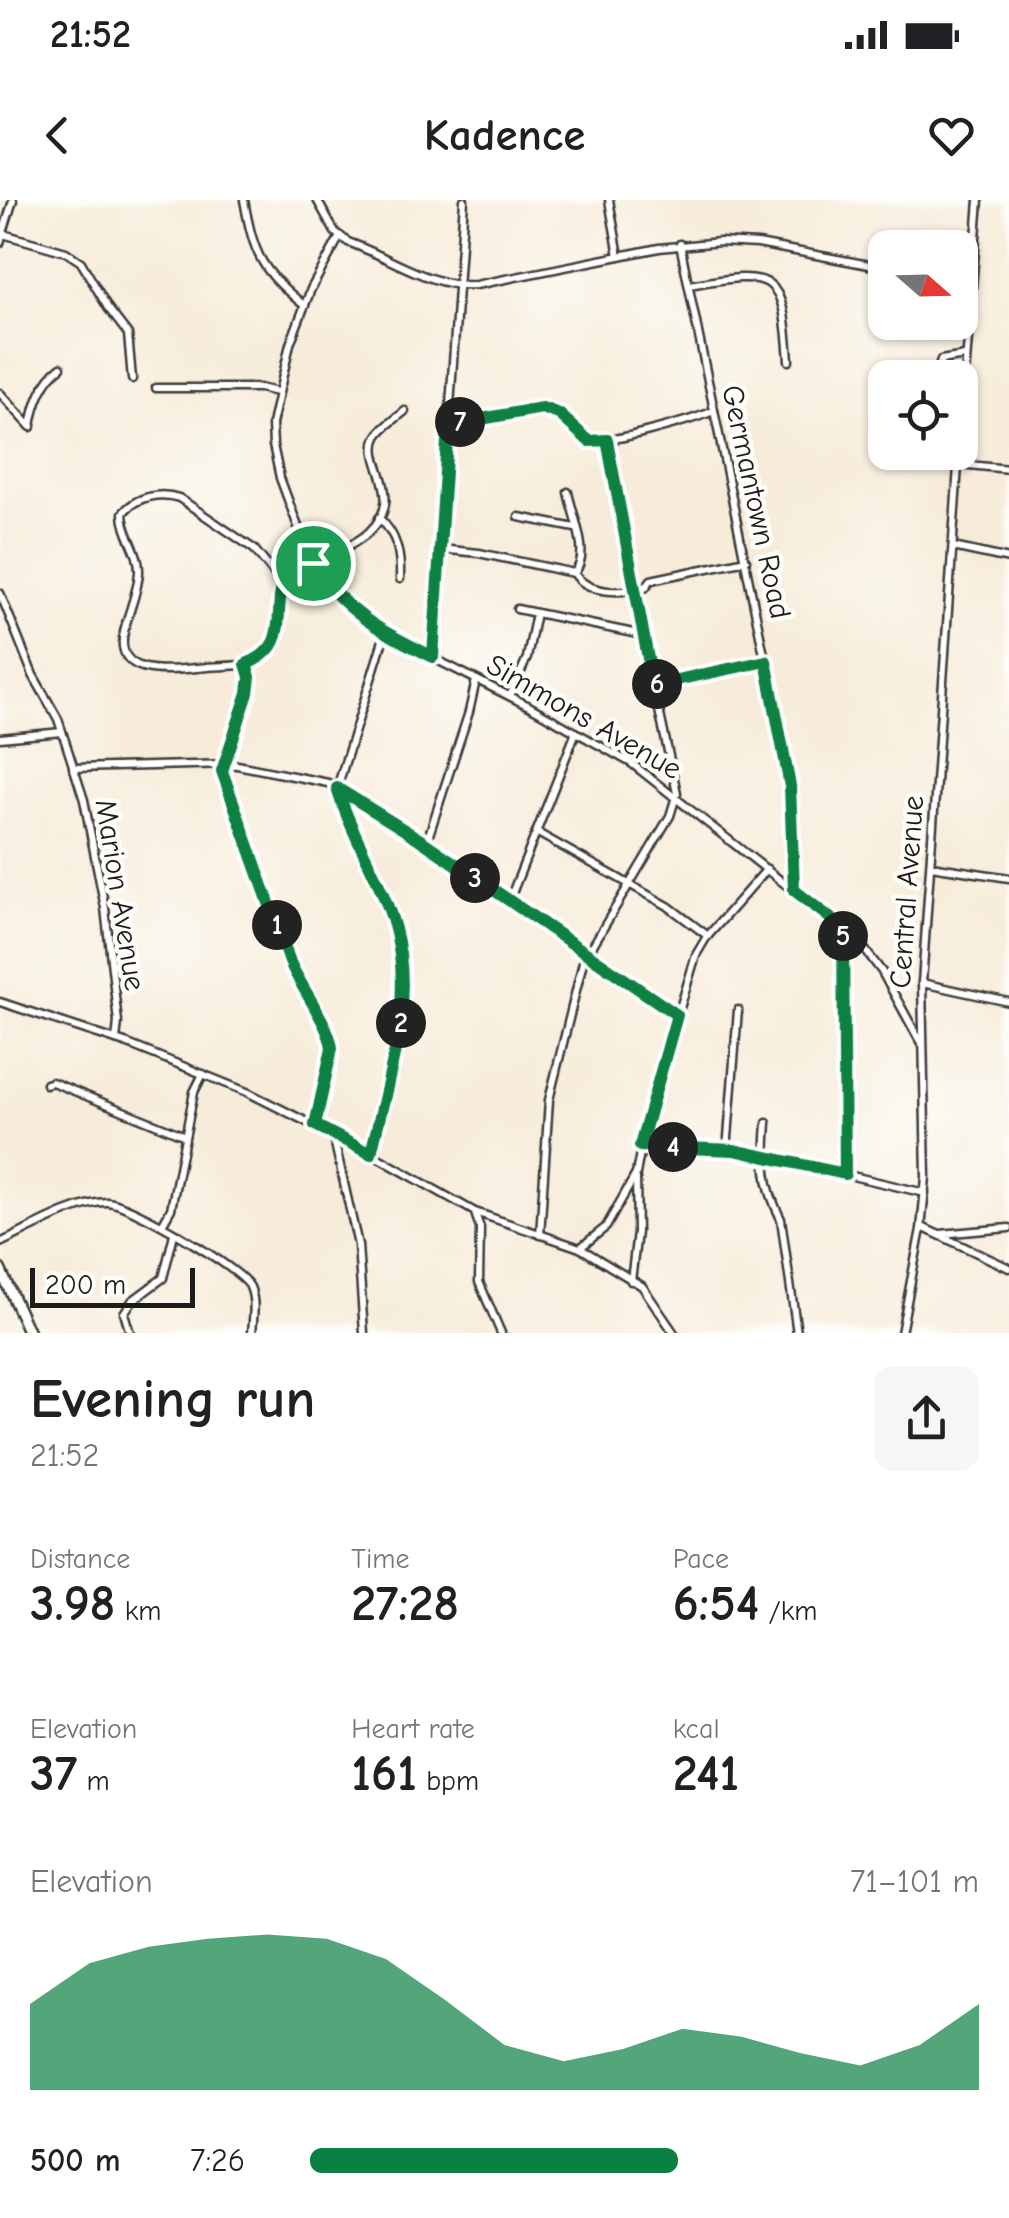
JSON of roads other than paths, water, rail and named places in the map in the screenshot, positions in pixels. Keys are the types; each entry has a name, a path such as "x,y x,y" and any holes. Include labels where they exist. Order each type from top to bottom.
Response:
{"main road":[{"path":"0,1269 29,1333"}],"street":[{"path":"0,244 13,200"},
{"path":"244,200 250,230 266,271 305,306"},
{"path":"317,200 340,236 441,281 459,285 476,285 680,244 745,242 868,265"},
{"path":"433,657 464,200"},
{"path":"609,200 619,256"},
{"path":"976,230 979,200"},
{"path":"3,234 66,252 81,262 128,334 132,379"},
{"name":"Simmons Avenue","path":"340,236 305,306 277,392 272,424 275,456 313,563 332,589 372,626 576,732 677,796 866,950 921,1043"},
{"name":"Germantown Road","path":"680,244 790,786 794,890"},
{"path":"689,285 750,277 771,285 786,310 789,361"},
{"path":"965,360 966,340"},
{"path":"941,360 965,356"},
{"path":"0,394 30,428 35,405 48,380 61,366"},
{"path":"156,388 267,388 277,392"},
{"path":"448,425 542,408 559,414 589,441 680,424 714,411"},
{"path":"282,583 272,566 254,550 179,498 151,497 134,502 123,513 139,568 122,637 132,661 151,670 246,664 266,655 275,642 282,583 289,572 364,536 379,518 386,495 375,445 377,436 405,411"},
{"path":"540,1235 549,1100 587,953 670,816 677,796 633,590 607,440"},
{"path":"978,466 1009,469"},
{"name":"Central Avenue","path":"901,1333 925,1192 922,983 958,470"},
{"path":"568,492 583,551 580,567 574,572"},
{"path":"379,518 392,532 401,561 400,578"},
{"path":"519,518 574,524"},
{"path":"953,547 1009,559"},
{"path":"440,550 479,553 574,572 590,587 633,590 645,588 651,580 746,560"},
{"name":"Marion Avenue","path":"0,594 24,656 54,710 91,829 105,908 118,1022 116,1040"},
{"path":"517,609 643,635"},
{"path":"510,696 527,658 536,613"},
{"path":"371,1154 401,1022 400,962 383,896 337,788 385,634"},
{"path":"653,685 766,661"},
{"path":"246,664 250,677 248,693 232,747 222,764 290,962 330,1036 332,1048 315,1125"},
{"path":"426,844 476,680"},
{"path":"0,738 62,732"},
{"path":"509,900 576,732"},
{"path":"73,768 222,764 322,781 426,844 677,1015"},
{"path":"536,832 678,912 708,936"},
{"path":"931,866 1009,878"},
{"path":"631,1281 640,1146 692,961 708,936 767,869"},
{"path":"843,928 845,1174"},
{"path":"922,983 1009,1002"},
{"path":"0,1002 203,1074 315,1125 475,1212 580,1248 642,1286 674,1333"},
{"path":"727,1150 738,1010"},
{"path":"161,1225 166,1223 171,1209 195,1087 203,1074"},
{"path":"46,1084 52,1082 185,1136"},
{"path":"766,1124 764,1176 771,1203 781,1219 797,1333"},
{"path":"333,1135 358,1245 364,1333"},
{"path":"640,1146 766,1156 925,1192"},
{"path":"580,1248 606,1227 636,1174"},
{"path":"0,1243 101,1202 118,1203 161,1225 244,1279 252,1296 252,1333"},
{"path":"475,1212 480,1228 477,1268 481,1289 501,1333"},
{"path":"922,1226 1009,1268"},
{"path":"938,1234 1009,1228"},
{"path":"130,1333 124,1313 132,1301 163,1278 174,1234"}]}
